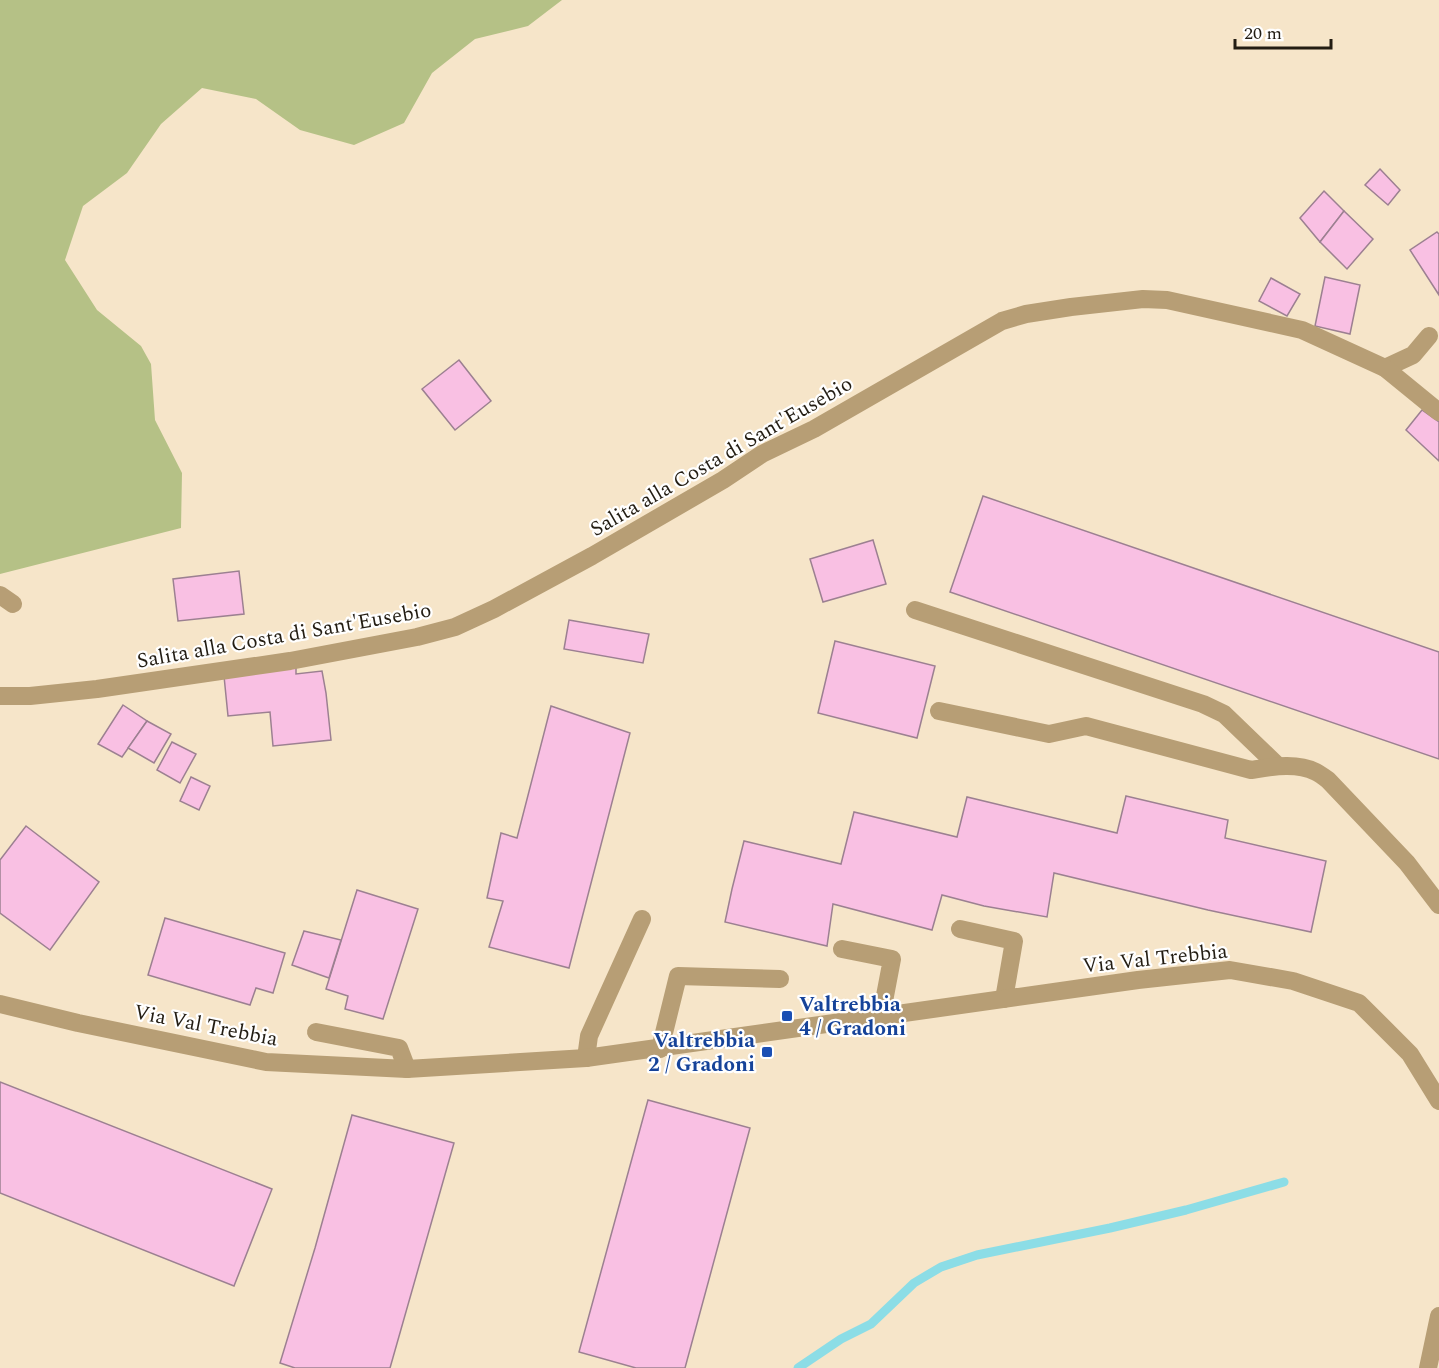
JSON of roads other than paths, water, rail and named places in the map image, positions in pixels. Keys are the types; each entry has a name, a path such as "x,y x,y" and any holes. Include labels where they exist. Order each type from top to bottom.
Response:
{"street":[{"name":"Salita alla Costa di Sant'Eusebio","path":"0,696 67,692 290,661 417,638 455,627 494,609 592,556 723,480 762,454 814,429 1002,321 1026,314 1120,301 1167,300 1302,330 1385,368 1439,412"},
{"path":"1385,368 1413,355 1429,336"},
{"path":"915,610 1203,704 1224,714 1278,766"},
{"path":"939,711 1049,734 1086,726 1251,770 1278,766 1299,767 1314,771 1328,780 1407,863 1439,905"},
{"path":"586,1058 589,1036 642,919"},
{"path":"960,929 1014,941 1004,999"},
{"path":"842,949 892,959 881,1017"},
{"name":"Via Val Trebbia","path":"0,1004 78,1023 266,1062 407,1070 586,1058 1138,980 1230,970 1293,981 1359,1003 1410,1054 1439,1101"},
{"path":"660,1048 678,976 780,979"},
{"path":"316,1032 399,1048 407,1070"},
{"path":"1428,1368 1439,1316"}],"waterway":[{"path":"798,1368 841,1339 871,1324 914,1283 941,1267 977,1255 1186,1210 1284,1182"}],"place":[{"name":"Valtrebbia 4 / Gradoni","path":"787,1016"},
{"name":"Valtrebbia 2 / Gradoni","path":"767,1052"}]}
